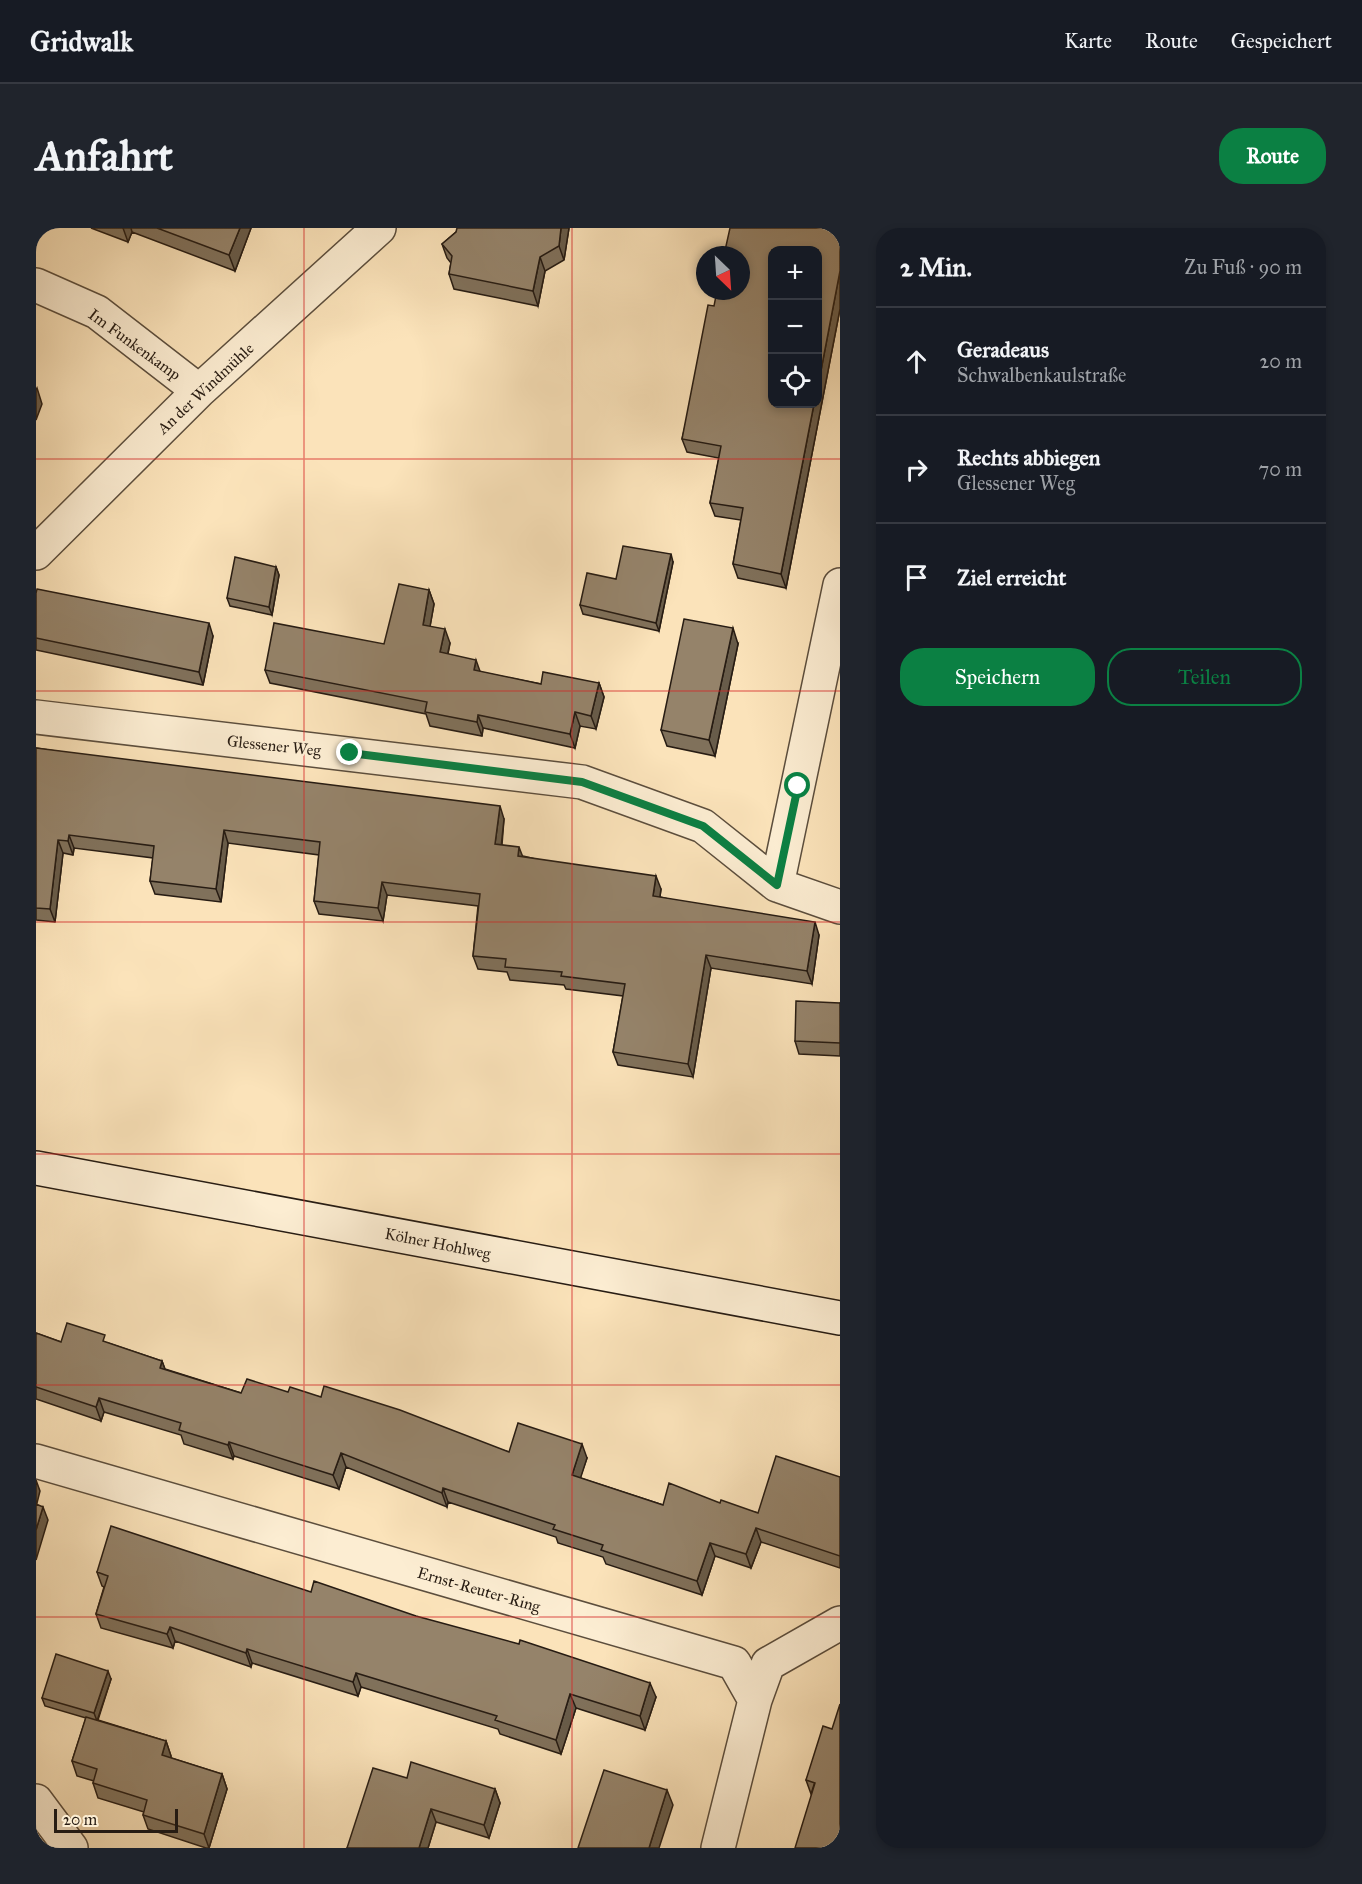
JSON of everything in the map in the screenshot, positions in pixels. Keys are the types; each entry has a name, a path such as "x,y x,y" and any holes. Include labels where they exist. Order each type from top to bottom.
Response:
{"street":[{"name":"An der Windmühle","path":"36,553 199,391 379,228"},
{"name":"Im Funkenkamp","path":"36,285 97,312 199,391"},
{"path":"777,885 840,585"},
{"name":"Glessener Weg","path":"36,717 582,782 703,826 777,885 840,907"},
{"name":"Kölner Hohlweg","path":"36,1168 840,1318"},
{"name":"Ernst-Reuter-Ring","path":"36,1461 734,1663 755,1700"},
{"path":"718,1848 755,1700 768,1664 840,1623"},
{"path":"36,1801 71,1848"}],"building":[{"path":"157,228 240,228 229,255"},
{"path":"457,228 561,228 559,246 540,257 533,291 449,274 452,256 442,244 456,232"},
{"path":"730,228 840,228 840,271 822,365 822,246 768,246 768,408 813,408 781,574 733,564 743,508 710,503 721,446 682,439 708,305 714,306 715,300 750,300 750,246 726,246"},
{"path":"623,546 671,554 656,623 580,605 587,573 616,579"},
{"path":"235,557 276,567 269,607 227,598"},
{"path":"399,584 429,590 423,625 445,629 440,652 476,660 474,670 541,684 543,672 599,683 591,716 575,712 570,734 478,715 477,722 425,712 427,702 265,670 274,623 384,644"},
{"path":"37,589 209,623 199,672 36,638"},
{"path":"684,619 733,628 709,740 661,730"},
{"path":"36,748 500,806 495,844 519,847 518,856 656,876 653,896 815,922 807,971 706,955 688,1064 613,1052 625,984 561,976 562,972 505,967 506,959 473,956 480,894 382,882 378,908 314,901 320,842 224,830 216,889 150,881 154,846 69,835 68,841 58,840 50,909 36,908"},
{"path":"796,1001 840,1003 840,1043 795,1041"},
{"path":"67,1323 105,1335 103,1341 162,1361 160,1368 241,1393 247,1379 288,1392 290,1387 321,1397 324,1386 400,1410 509,1452 518,1423 582,1444 572,1475 663,1505 669,1483 720,1503 721,1500 758,1513 776,1456 840,1477 840,1556 756,1528 746,1554 710,1543 697,1581 601,1550 603,1545 553,1529 555,1525 443,1488 442,1493 341,1453 333,1475 229,1442 228,1445 179,1430 181,1423 99,1398 96,1407 36,1387 36,1333 61,1342"},
{"path":"36,1504 43,1507 36,1530"},
{"path":"111,1526 311,1592 314,1581 416,1616 519,1644 520,1640 650,1683 640,1716 570,1694 556,1740 495,1720 497,1716 356,1673 353,1682 247,1649 246,1653 170,1627 167,1634 96,1614 108,1576 97,1572"},
{"path":"56,1654 108,1671 94,1713 42,1698"},
{"path":"840,1704 840,1848 795,1848 815,1783 806,1780 823,1726 832,1729"},
{"path":"86,1717 166,1741 162,1755 222,1774 204,1834 143,1815 147,1800 93,1783 97,1769 72,1761"},
{"path":"411,1762 495,1789 484,1825 431,1809 419,1848 347,1848 373,1768 407,1778"},
{"path":"604,1770 667,1790 649,1848 578,1848"}],"route":[{"path":"350,753 582,782 703,826 777,885 798,786"}]}
